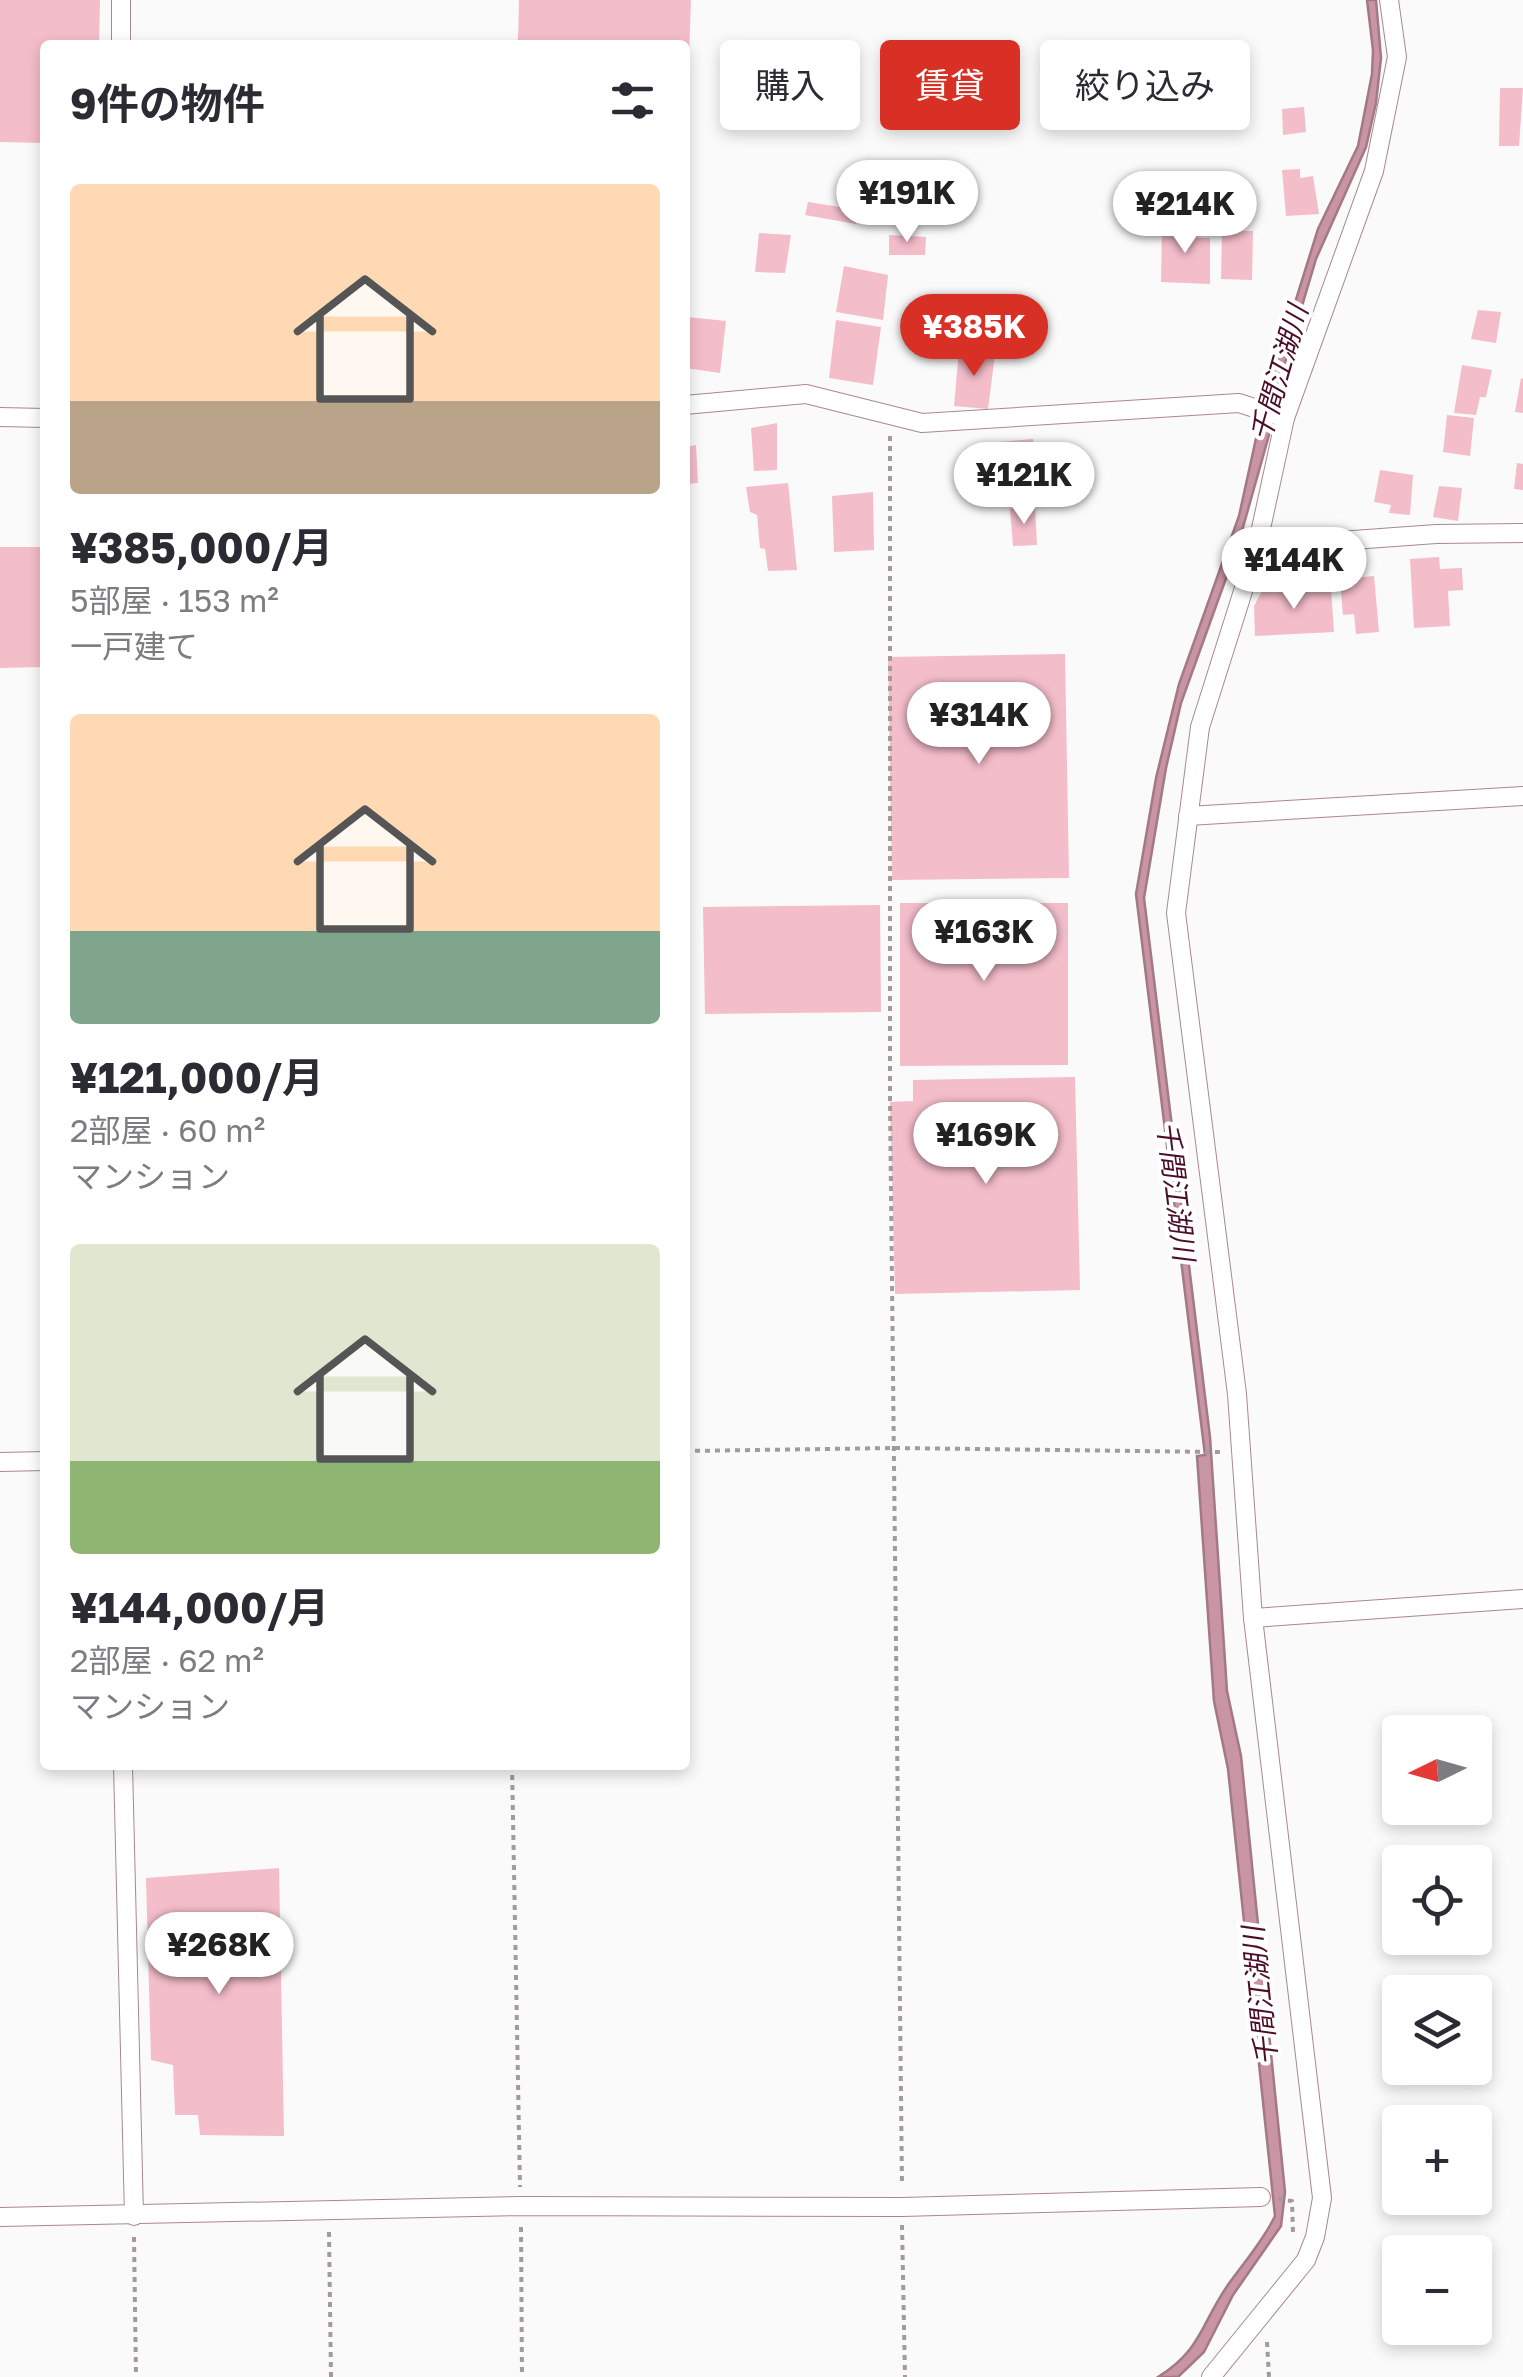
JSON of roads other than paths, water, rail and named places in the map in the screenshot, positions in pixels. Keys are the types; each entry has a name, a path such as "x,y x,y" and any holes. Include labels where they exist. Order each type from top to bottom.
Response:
{"street":[{"path":"121,0 121,40"},
{"path":"1211,2377 1306,2260 1322,2198 1253,1618 1234,1374 1176,913 1200,727 1257,547 1285,418 1374,172 1397,57 1389,0"},
{"path":"690,405 806,394 922,423 1239,403 1285,418"},
{"path":"0,417 40,418"},
{"path":"1257,547 1436,534 1523,533"},
{"path":"1188,816 1523,796"},
{"path":"0,1462 40,1461"},
{"path":"1253,1618 1523,1599"},
{"path":"123,1770 134,2216"},
{"path":"0,2217 521,2206 902,2206 1260,2197"}],"water":[{"name":"千間江湖川","path":"1367,0 1376,0 1381,58 1366,147 1316,259 1272,407 1269,435 1238,545 1181,703 1144,898 1210,1437 1227,1691 1241,1756 1285,2192 1281,2226 1233,2295 1204,2352 1178,2377 1158,2377 1193,2345 1220,2296 1275,2216 1228,1769 1214,1701 1197,1456 1205,1455 1136,894 1156,778 1179,684 1239,516 1264,402 1318,229 1358,146 1372,74"}]}
